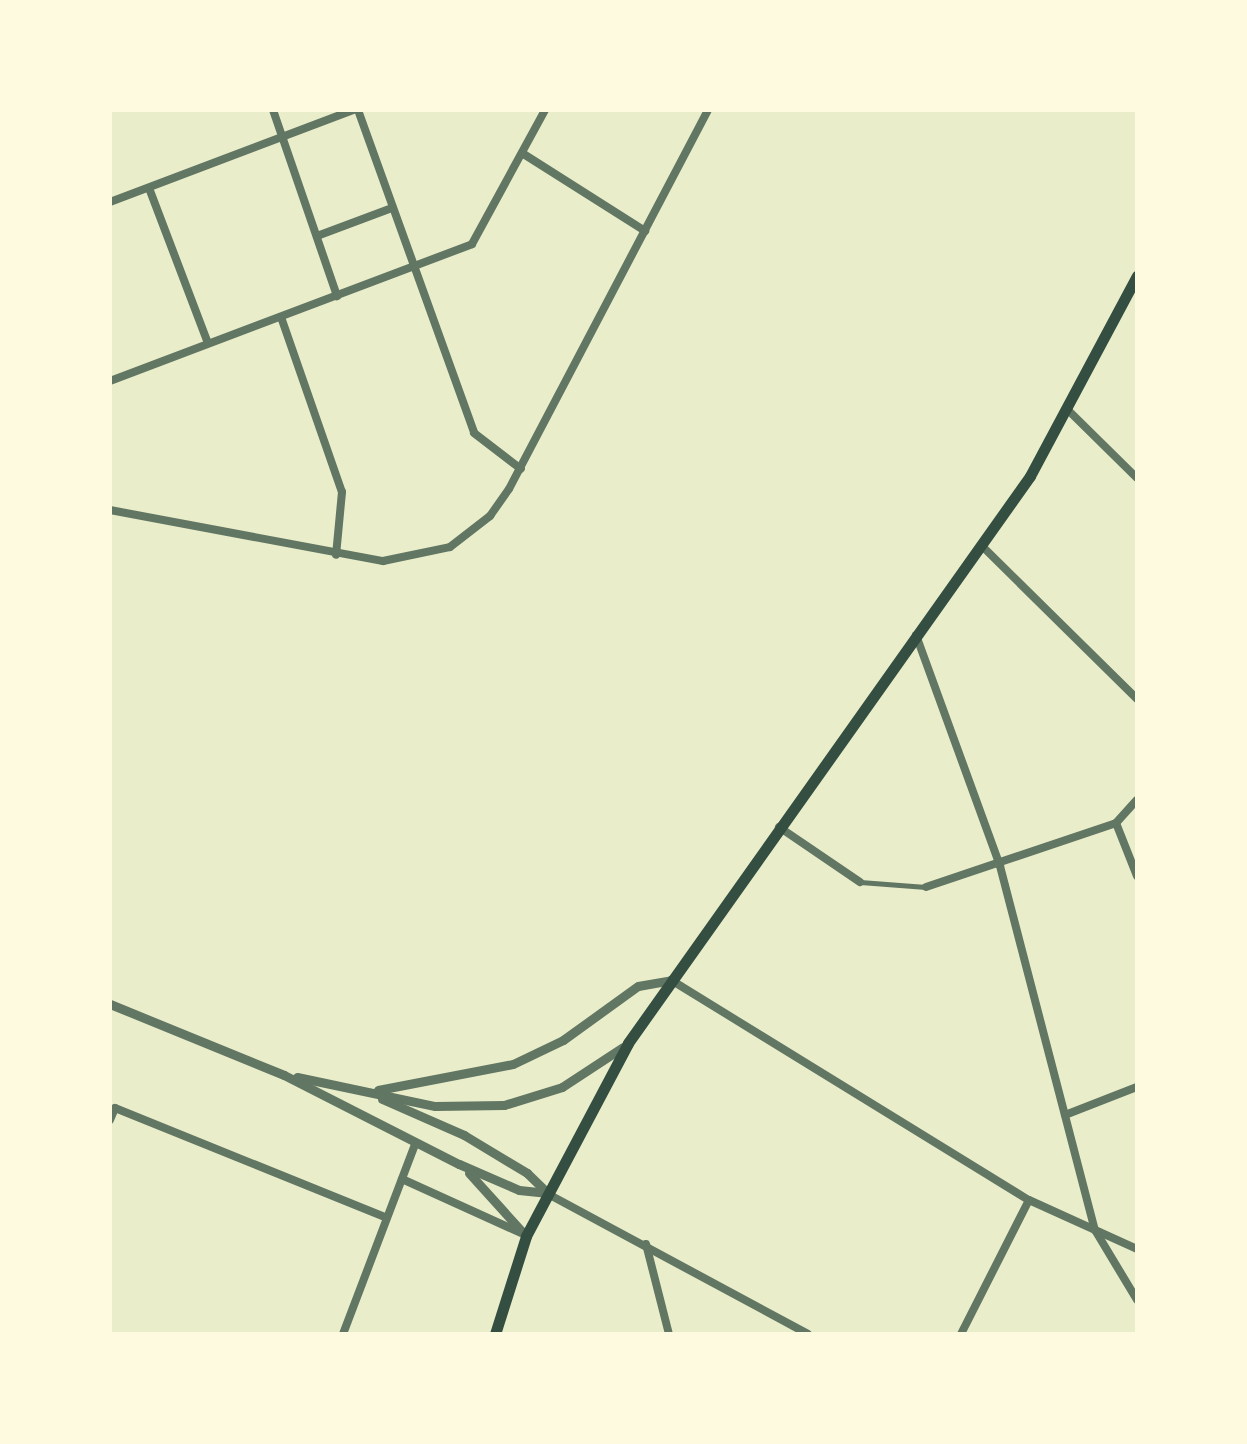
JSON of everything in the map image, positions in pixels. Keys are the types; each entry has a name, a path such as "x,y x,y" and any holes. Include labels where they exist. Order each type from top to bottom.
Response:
{"main road":[{"path":"496,1334 526,1236 628,1043 982,546 1070,412 1137,276"}],"street":[{"path":"273,110 336,296"},
{"path":"110,202 355,110 474,433 520,469"},
{"path":"110,381 472,244 545,110"},
{"path":"110,510 383,561 450,547 490,516 520,469 708,110"},
{"path":"522,152 645,231"},
{"path":"149,188 208,343"},
{"path":"316,236 392,208"},
{"path":"281,316 342,492 336,554"},
{"path":"1070,412 1137,478"},
{"path":"982,546 1137,699"},
{"path":"916,635 1000,866 1094,1230 1137,1300"},
{"path":"779,827 860,882 926,886 1000,866 1116,823 1137,800"},
{"path":"1116,823 1137,876"},
{"path":"366,1092 428,1086 513,1064 563,1040 638,986 671,980 1029,1200 1137,1249"},
{"path":"110,1004 284,1075 459,1164 519,1190 548,1194"},
{"path":"284,1075 435,1106 504,1104 562,1087 628,1043"},
{"path":"1065,1115 1137,1087"},
{"path":"366,1092 464,1135 527,1173 548,1194 808,1334"},
{"path":"110,1120 115,1108 387,1218"},
{"path":"343,1334 415,1144"},
{"path":"459,1164 495,1195 526,1236"},
{"path":"402,1179 526,1236"},
{"path":"961,1334 1029,1200"},
{"path":"646,1244 669,1334"}]}
